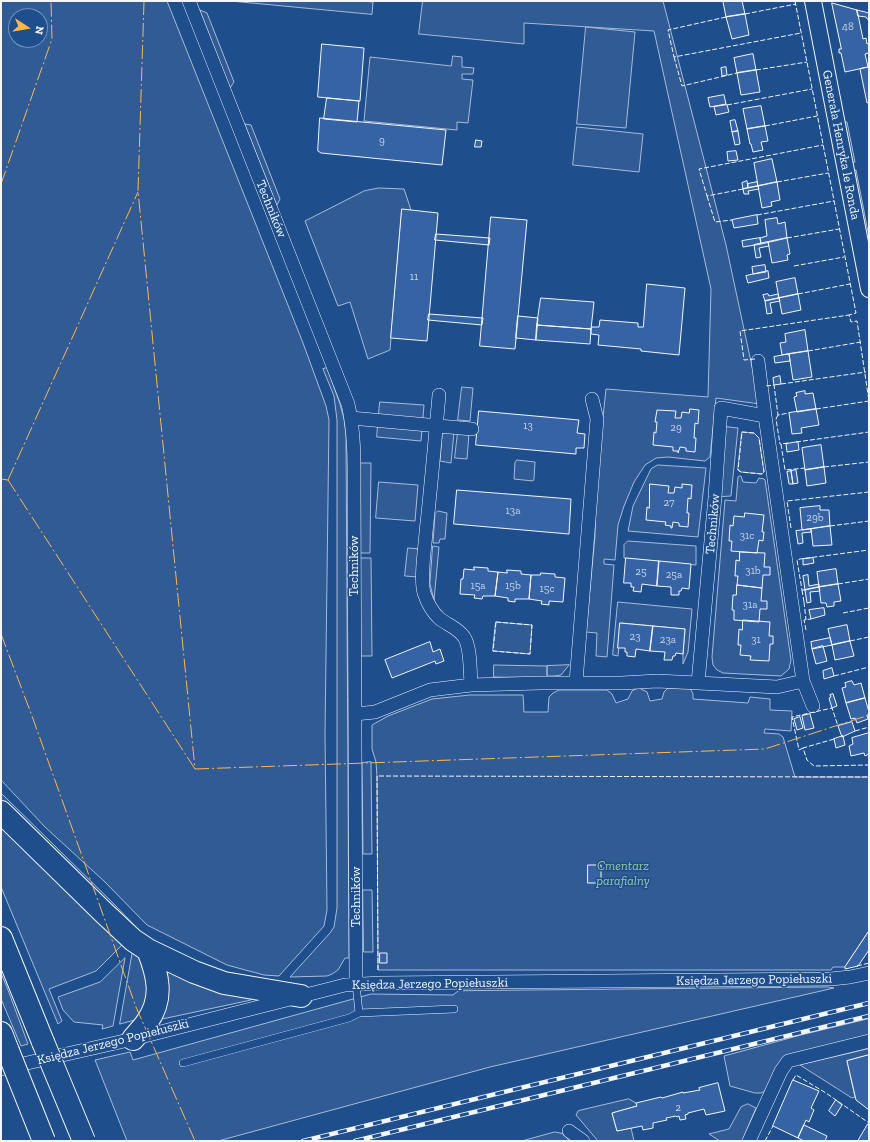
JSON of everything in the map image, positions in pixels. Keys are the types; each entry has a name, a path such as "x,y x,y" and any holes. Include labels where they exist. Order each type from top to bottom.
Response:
{"highway":[{"path":"1,812 102,911 134,940 148,950 194,972 224,983 301,996"},
{"path":"1,938 84,1141"},
{"path":"133,1039 148,1022 155,1007 159,988 156,970 148,950"},
{"path":"3,1051 44,1141"}],"street":[{"name":"Techników","path":"189,1 345,397 351,418 353,435 354,496 356,984"},
{"name":"Generała Henryka le Ronda","path":"814,1 869,289"},
{"path":"758,361 803,681 813,706"},
{"path":"439,395 425,543 423,583 428,602 436,615 461,632 465,638 468,649 471,684"},
{"path":"576,682 597,419 592,399"},
{"name":"Techników","path":"698,683 715,497 721,408 765,416"},
{"path":"351,418 472,428"},
{"path":"355,714 375,712 430,690 471,684 576,682 622,683 657,681 777,687 803,681"},
{"name":"Księdza Jerzego Popiełuszki","path":"3,1051 133,1039 345,985 356,984 831,979 869,973"},
{"path":"749,1141 781,1071 788,1061 869,1041"},
{"path":"569,1131 583,1141"}],"lane":[{"path":"356,984 359,1013"},
{"path":"183,1063 349,1018 359,1013 454,1009"}],"shaded area":[{"path":"1,1 167,1 303,343 326,406 329,420 325,734 327,910 324,926 279,976 264,975 227,965 147,925 105,882 45,827 1,780"},
{"path":"231,1 362,1 373,2 372,14"},
{"path":"423,1 663,1 726,245 760,404 716,398 710,457 705,461 668,457 656,458 645,465 634,482 618,525 615,560 604,559 604,564 614,565 607,657 596,656 597,633 586,632 595,536 596,482 606,389 708,397 711,289 654,31 524,23 524,44 419,34"},
{"path":"200,10 207,13 234,82 230,88"},
{"path":"586,27 635,32 626,128 577,124"},
{"path":"453,56 462,57 462,67 474,68 473,74 462,74 462,79 473,80 468,123 457,122 457,130 364,121 370,57 451,66"},
{"path":"845,122 847,122 855,162 852,163"},
{"path":"245,124 251,125 280,199 277,205"},
{"path":"577,127 643,134 639,172 573,165"},
{"path":"854,170 856,170 869,237 869,247"},
{"path":"379,188 404,189 411,210 402,210 390,350 368,359 350,302 338,306 305,221 364,191"},
{"path":"327,368 340,404 346,435 349,958 345,958 338,970 327,976 290,977 330,933 334,927 337,908 337,420 334,396 323,369"},
{"path":"462,387 473,388 470,421 458,420"},
{"path":"380,402 424,405 421,441 377,437"},
{"path":"720,426 738,428 731,496 715,497"},
{"path":"446,431 454,432 451,463 440,461 442,435"},
{"path":"458,432 469,433 467,459 455,458"},
{"path":"742,432 754,433 759,438 764,472 762,474 741,472 738,470"},
{"path":"517,460 535,462 533,481 514,479 515,463"},
{"path":"361,463 371,463 370,553 361,553"},
{"path":"658,465 706,468 698,537 628,531 633,506 651,469"},
{"path":"740,476 743,482 756,483 759,478 765,480 791,660 789,669 781,676 723,673 717,670 713,665 712,657 725,500 736,501 738,477"},
{"path":"379,482 418,485 415,521 376,518"},
{"path":"438,511 447,513 445,539 440,539 439,543 433,543 435,514"},
{"path":"628,541 696,546 696,565 624,558 624,545"},
{"path":"433,546 439,547 434,600 430,584"},
{"path":"408,548 420,549 417,577 405,576"},
{"path":"360,558 371,558 372,656 361,656"},
{"path":"618,602 692,609 688,652 683,664 685,629 621,623 618,656 613,655"},
{"path":"496,622 532,625 530,654 493,651"},
{"path":"494,665 547,666 547,678 494,677"},
{"path":"569,665 561,675 547,675 547,666"},
{"name":"Cmentarz parafialny","path":"639,688 647,692 650,701 662,699 664,692 668,688 690,688 693,694 693,699 748,703 750,697 770,699 770,710 792,711 791,731 765,729 764,733 779,734 783,737 795,777 869,777 869,931 845,967 833,967 831,970 378,970 377,776 376,762 372,749 372,725 388,716 432,699 470,695 523,695 524,712 548,712 549,697 559,690 607,690 612,694 616,703 628,699 632,691"},
{"path":"371,762 372,854 363,854 362,763"},
{"path":"1,793 113,903 137,928 134,931 1,802"},
{"path":"1,823 125,942 96,971 49,989 62,1021 58,1024 1,887"},
{"path":"363,890 372,890 373,952 364,952"},
{"path":"133,950 143,958 153,993 135,1020 120,1024"},
{"path":"125,958 113,1026 102,1029 103,1025 74,1022 63,1010 58,997 100,982"},
{"path":"162,969 252,998 251,1000 158,1019"},
{"path":"1,973 28,1044 21,1046 1,999"},
{"path":"834,988 490,1067 218,1141 127,1141 95,1060 130,1052 133,1060 371,994 453,995 458,991"},
{"path":"869,1019 869,1036 796,1054 765,1091 761,1093 755,1093 730,1086 724,1056 801,1035"},
{"path":"869,1049 869,1055 847,1061 855,1097 852,1098 800,1065"},
{"path":"629,1099 636,1103 637,1106 612,1113 617,1131 631,1128 634,1141 598,1141 576,1115 578,1111"},
{"path":"748,1104 756,1108 742,1141 720,1141 709,1134 729,1129 741,1107"},
{"path":"555,1132 565,1134 569,1141 522,1141"}],"building":[{"path":"724,1 742,1 745,14 726,17"},
{"path":"832,3 857,10 863,39 866,38 867,44 869,43 869,53 865,54 868,67 845,72 841,53 839,53 839,49 841,49"},
{"path":"857,10 869,13 869,21 866,17 858,16"},
{"path":"745,14 749,35 732,39 726,17"},
{"path":"322,44 364,48 360,101 318,97"},
{"path":"753,54 756,70 737,73 734,58"},
{"path":"726,67 727,75 722,76 721,68"},
{"path":"869,67 869,102 867,103 860,69"},
{"path":"756,70 760,92 741,95 737,73"},
{"path":"724,95 726,104 710,107 708,98"},
{"path":"327,98 359,101 357,122 324,119"},
{"path":"727,105 729,112 716,115 714,107"},
{"path":"761,106 765,126 747,129 743,109"},
{"path":"320,118 446,130 442,165 321,153 318,151"},
{"path":"735,120 738,131 732,132 730,121"},
{"path":"765,126 768,141 761,142 763,150 753,152 747,129"},
{"path":"738,131 740,144 735,145 732,132"},
{"path":"476,140 482,141 481,147 475,147"},
{"path":"736,151 738,160 728,161 727,152"},
{"path":"772,159 777,182 758,186 754,163"},
{"path":"747,181 748,188 743,189 742,183"},
{"path":"757,182 758,186 748,188 748,184"},
{"path":"777,182 780,200 771,202 772,206 762,208 758,186"},
{"path":"758,186 759,189 748,191 749,194 744,194 743,189"},
{"path":"402,209 438,213 427,341 391,338"},
{"path":"757,215 758,224 734,228 732,220"},
{"path":"491,217 527,220 515,349 480,346"},
{"path":"777,218 778,224 785,222 787,238 761,244 760,238 767,236 765,220"},
{"path":"436,234 490,238 489,245 435,240"},
{"path":"760,238 761,244 743,247 742,241"},
{"path":"787,238 790,254 787,255 788,260 772,263 768,242"},
{"path":"768,242 769,246 759,248 761,257 756,258 754,245"},
{"path":"765,265 766,272 753,274 752,267"},
{"path":"768,271 769,278 748,283 746,276"},
{"path":"795,278 798,294 779,298 776,282"},
{"path":"647,284 685,288 679,355 641,351 641,349 598,345 599,335 591,334 591,329 592,327 599,327 600,320 638,323 638,327 643,327"},
{"path":"768,294 769,296 778,294 779,298 765,301 763,295"},
{"path":"798,294 801,310 782,314 779,298"},
{"path":"541,298 594,302 591,329 537,325"},
{"path":"779,298 780,301 770,303 772,313 767,314 765,301"},
{"path":"429,314 483,318 482,325 428,320"},
{"path":"518,316 538,318 536,340 516,338"},
{"path":"537,325 591,329 590,344 536,340"},
{"path":"805,330 808,351 782,355 780,343 786,342 785,334"},
{"path":"808,351 812,377 793,380 789,354"},
{"path":"789,354 790,361 775,363 774,357"},
{"path":"780,376 781,384 774,385 773,378"},
{"path":"805,391 805,394 813,393 816,409 797,412 794,397 797,396 796,393"},
{"path":"690,409 699,410 698,424 695,423 695,452 686,451 686,448 680,447 678,453 678,451 673,451 673,447 653,445 654,432 656,433 657,422 655,422 657,410 676,411 675,418 681,418 682,412 689,413"},
{"path":"816,409 819,425 801,428 802,433 792,434 789,413"},
{"path":"479,411 579,420 577,433 585,434 584,448 576,448 576,454 476,445"},
{"path":"798,442 799,450 787,452 786,444"},
{"path":"821,445 824,467 805,470 802,448"},
{"path":"824,467 826,483 807,486 805,470"},
{"path":"796,470 798,483 793,484 791,471"},
{"path":"791,471 793,484 789,484 787,472"},
{"path":"650,484 669,486 668,493 674,493 675,487 682,488 682,484 692,485 691,499 688,498 688,527 679,526 679,523 673,522 671,528 671,526 665,525 666,522 646,520 647,507 649,508"},
{"path":"457,490 571,499 569,534 454,524"},
{"path":"820,506 820,510 829,510 830,526 802,530 800,508"},
{"path":"745,513 764,515 762,532 764,532 763,541 759,540 757,553 731,551 732,541 729,541 730,525 733,526 734,516 744,517"},
{"path":"830,526 832,545 813,546 811,529"},
{"path":"811,529 811,532 802,533 803,543 798,544 796,531"},
{"path":"740,552 765,553 764,567 770,567 770,575 763,575 762,588 737,585 738,576 735,576 736,560 739,561"},
{"path":"626,558 659,561 657,586 642,584 641,592 633,591 634,587 631,587 631,583 624,583"},
{"path":"813,558 814,563 803,565 803,559"},
{"path":"659,561 691,564 689,589 682,588 681,591 679,591 679,595 671,595 671,587 657,586"},
{"path":"474,567 488,568 488,571 498,572 495,596 483,596 482,599 474,598 475,595 460,594 461,579 463,579 464,569 474,570"},
{"path":"836,569 838,584 819,587 817,572"},
{"path":"507,570 521,571 521,574 531,575 529,599 515,599 515,602 508,601 508,598 495,596 498,572 507,573"},
{"path":"541,573 555,574 555,577 565,578 563,602 549,601 549,605 541,604 542,601 529,599 531,575 540,575"},
{"path":"808,575 809,586 819,584 819,587 805,590 803,576"},
{"path":"838,584 841,601 834,602 834,606 827,607 826,603 821,603 819,587"},
{"path":"737,585 762,588 761,601 767,601 767,609 760,609 759,622 734,620 734,610 732,610 733,595 736,595"},
{"path":"819,587 820,591 810,592 811,602 807,603 805,590"},
{"path":"824,608 825,615 811,619 809,610"},
{"path":"743,620 770,622 769,636 773,636 773,644 770,644 769,661 750,660 751,656 740,655 741,645 738,645 739,629 742,630"},
{"path":"620,623 653,626 650,651 636,649 635,657 627,656 625,648 618,648"},
{"path":"847,625 850,641 832,645 828,629"},
{"path":"653,626 685,629 683,654 676,653 672,660 664,660 665,652 650,651"},
{"path":"830,638 832,645 812,649 811,642"},
{"path":"850,641 854,656 835,660 832,645"},
{"path":"430,642 433,652 440,649 444,661 436,664 435,661 392,678 385,660"},
{"path":"823,646 827,661 816,664 812,649"},
{"path":"832,668 834,676 824,679 823,671"},
{"path":"852,681 854,685 861,683 865,698 846,703 842,688 846,687 845,683"},
{"path":"833,694 837,706 832,708 829,698 831,697 830,695"},
{"path":"865,698 869,712 869,715 867,715 868,719 857,723 855,718 851,719 846,703"},
{"path":"810,714 814,728 805,730 802,716"},
{"path":"800,717 803,728 797,730 794,719"},
{"path":"852,722 855,731 842,737 838,726"},
{"path":"869,733 869,754 865,756 864,753 851,756 849,746 853,744 852,738"},
{"path":"843,736 845,745 836,748 834,739"},
{"path":"588,865 601,865 601,883 588,883"},
{"path":"869,931 869,950 858,966 845,969 845,967"},
{"path":"380,953 387,953 387,963 380,963"},
{"path":"869,1055 869,1110 856,1100 847,1061"},
{"path":"793,1080 819,1091 811,1108 814,1110 809,1122 806,1120 798,1138 773,1126"},
{"path":"718,1083 725,1111 706,1115 704,1109 688,1113 685,1115 686,1119 680,1120 679,1116 666,1118 667,1120 653,1123 653,1128 643,1130 642,1126 617,1131 612,1113 637,1106 636,1103 683,1092 700,1090 699,1088"},
{"path":"836,1100 842,1105 835,1116 829,1111"},
{"path":"868,1124 869,1141 858,1141"},
{"path":"804,1125 827,1136 825,1141 804,1141 798,1138"}],"railway":[{"path":"303,1141 869,1003"},
{"path":"355,1141 869,1016"}],"fence":[{"path":"795,1 856,313 849,315 851,322 857,321 869,401"},
{"path":"745,14 796,4"},
{"path":"726,17 668,30 674,57 801,33"},
{"path":"674,57 682,86 737,73"},
{"path":"756,70 807,62"},
{"path":"727,105 812,89"},
{"path":"765,126 817,116"},
{"path":"743,189 707,196 699,169 823,145"},
{"path":"777,182 828,173"},
{"path":"707,196 715,222 732,220"},
{"path":"757,215 834,201"},
{"path":"787,238 839,229"},
{"path":"794,266 844,257"},
{"path":"798,294 850,284"},
{"path":"755,359 744,360 740,331 849,315"},
{"path":"808,351 861,342"},
{"path":"781,384 866,372"},
{"path":"767,385 774,385 778,415 789,413"},
{"path":"816,409 869,401"},
{"path":"778,415 776,419 781,444"},
{"path":"742,432 754,433 759,438 764,472 762,474 741,472 738,470 742,432"},
{"path":"796,442 869,432"},
{"path":"788,443 781,444 785,470 805,468"},
{"path":"824,467 869,462"},
{"path":"791,528 787,501 869,492"},
{"path":"830,526 869,521"},
{"path":"805,590 802,590 797,560 869,550"},
{"path":"838,584 869,579"},
{"path":"802,590 805,602"},
{"path":"804,602 806,620"},
{"path":"843,613 869,608"},
{"path":"806,630 804,620 811,619"},
{"path":"496,622 532,625 530,654 493,651 496,622"},
{"path":"850,641 869,637"},
{"path":"834,676 869,667"},
{"path":"803,748 799,750 792,717 832,708 838,726"},
{"path":"855,731 869,727"},
{"path":"834,739 803,748 807,760 814,766 869,765"},
{"path":"378,970 377,776 869,777"},
{"path":"857,966 869,963"},
{"path":"793,1080 796,1075 826,1093 869,1123"},
{"path":"765,1141 773,1126"}],"power":[{"path":"1,184 52,39 51,1"},
{"path":"144,1 138,191 195,769"},
{"path":"8,480 138,192"},
{"path":"1,479 8,480"},
{"path":"8,480 195,769"},
{"path":"1,634 32,716 136,1007 195,1141"},
{"path":"195,769 765,749 869,715"}]}
